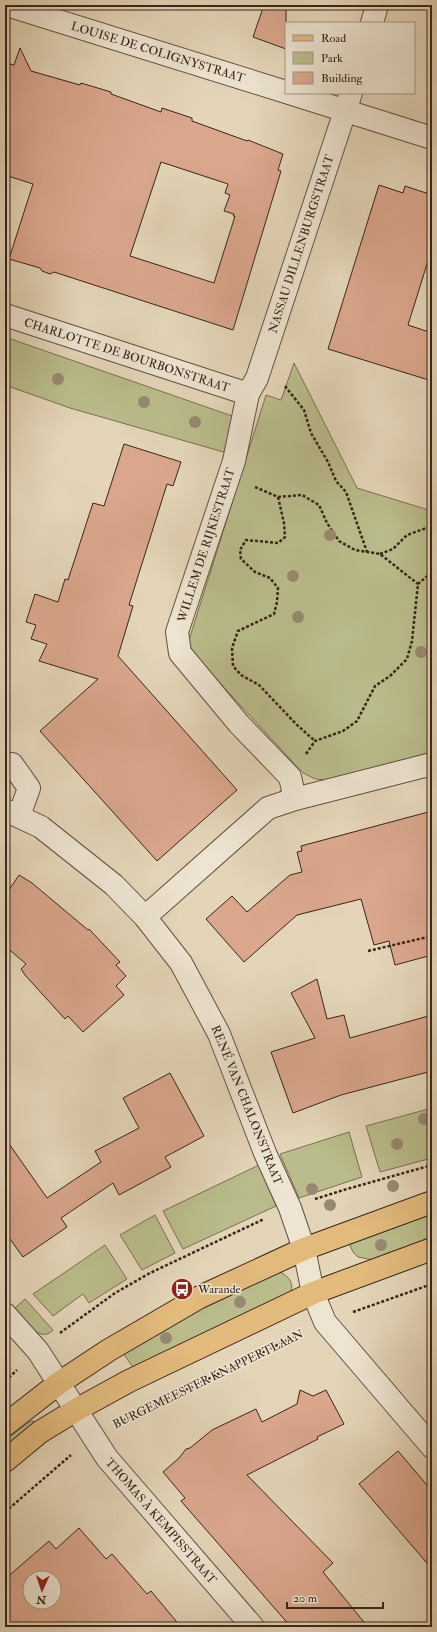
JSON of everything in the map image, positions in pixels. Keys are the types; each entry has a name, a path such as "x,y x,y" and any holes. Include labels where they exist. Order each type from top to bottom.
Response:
{"main road":[{"path":"5,1426 59,1383 109,1350 200,1297 304,1249 432,1202"},
{"path":"5,1461 40,1432 129,1381 313,1293 432,1249"}],"street":[{"name":"LOUISE DE COLIGNYSTRAAT","path":"7,5 285,92"},
{"path":"372,22 377,5"},
{"path":"296,94 348,102 432,138"},
{"name":"NASSAU DILLENBURGSTRAAT","path":"253,386 348,102"},
{"name":"CHARLOTTE DE BOURBONSTRAAT","path":"5,316 253,386"},
{"name":"WILLEM DE RIJKESTRAAT","path":"253,386 234,461 177,632 180,653 239,724 290,777 296,799"},
{"path":"12,764 29,788 12,813"},
{"path":"145,917 268,808 296,799 432,764"},
{"name":"RENÉ VAN CHALONSTRAAT","path":"12,813 41,827 114,885 145,917 181,963 219,1034 265,1153 290,1208 304,1249 313,1293 325,1322 432,1447"},
{"name":"THOMAS À KEMPISSTRAAT","path":"5,1314 38,1351 107,1458 253,1627"}],"path":[{"path":"253,386 283,383 304,410 311,433 328,462 336,481 346,492 367,552"},
{"path":"234,461 257,488 278,497 302,495 319,505 327,523 339,541 355,550 380,554 418,584"},
{"path":"278,497 286,537 278,543 246,540 240,550 241,559 255,572 270,578 278,588 274,614 238,631 232,648 233,666 241,675 259,685 296,724 315,741"},
{"path":"380,554 393,549 407,535 432,526"},
{"path":"290,777 315,741 343,731 357,721 375,686 390,676 407,659 412,641 418,584 432,572"},
{"path":"368,951 432,936"},
{"path":"38,1351 83,1315 115,1293 150,1272 290,1208 347,1188 432,1165"},
{"name":"BURGEMEESTER KNAPPERTLAAN","path":"5,1512 93,1436 325,1322 432,1284"}],"green space":[{"path":"5,337 238,418 227,453 70,408 5,385"},
{"path":"294,363 357,488 432,511 432,752 328,780 315,779 303,773 193,654 189,640 266,395 281,400"},
{"path":"432,1108 432,1158 380,1172 366,1126"},
{"path":"349,1132 362,1177 299,1198 280,1154"},
{"path":"259,1165 276,1206 183,1249 163,1211"},
{"path":"432,1212 432,1240 373,1260 358,1257 353,1252 350,1241"},
{"path":"155,1215 175,1253 142,1270 120,1235"},
{"path":"105,1245 127,1279 89,1303 83,1294 53,1316 33,1294"},
{"path":"280,1272 286,1275 290,1280 292,1285 291,1292 134,1369 123,1353 179,1318 272,1273"},
{"path":"25,1299 53,1330 48,1334 37,1332 27,1323 15,1308"},
{"path":"31,1421 34,1421 34,1424 5,1449 5,1440"}],"building":[{"path":"264,5 286,5 285,49 253,37"},
{"path":"20,48 31,71 111,92 111,94 161,112 162,108 192,118 192,121 247,141 248,140 283,154 278,170 281,171 233,330 54,272 50,274 42,271 40,268 9,259 33,184 5,175 5,63 14,65","holes":["161,162 228,184 225,193 230,195 224,211 234,214 233,216 235,216 214,283 130,256"]},
{"path":"379,185 403,193 405,186 432,195 432,248 408,325 432,333 432,381 328,349"},
{"path":"124,444 181,462 173,486 167,484 129,605 133,606 118,656 237,790 157,861 40,731 98,679 39,661 47,644 31,639 36,625 26,622 35,594 58,602 65,579 68,580 93,503 104,506"},
{"path":"432,811 432,879 429,881 432,893 432,955 395,965 389,941 374,945 361,899 297,915 244,962 206,919 232,896 247,912 290,875 302,872 297,852 302,851 301,846"},
{"path":"19,875 32,883 88,930 89,929 120,962 116,965 126,976 116,986 124,995 83,1032 68,1016 65,1019 25,975 21,969 26,964 5,946 5,896"},
{"path":"317,979 327,1019 344,1015 350,1038 432,1015 432,1071 341,1095 293,1113 271,1052 315,1038 291,993"},
{"path":"170,1073 204,1136 165,1157 171,1167 119,1195 113,1183 61,1218 67,1227 23,1257 5,1232 5,1138 47,1198 101,1162 95,1151 139,1128 123,1098"},
{"path":"300,1390 313,1396 326,1390 344,1424 247,1475 333,1563 323,1572 368,1627 291,1627 181,1501 185,1498 163,1472 179,1458 186,1449 190,1448 212,1430 256,1409 262,1422 297,1404"},
{"path":"398,1451 432,1491 432,1569 359,1484"},
{"path":"79,1528 106,1559 112,1554 147,1594 151,1591 181,1627 5,1627 5,1579 49,1541 56,1549"}],"place":[{"name":"Warande","path":"182,1289"}]}
